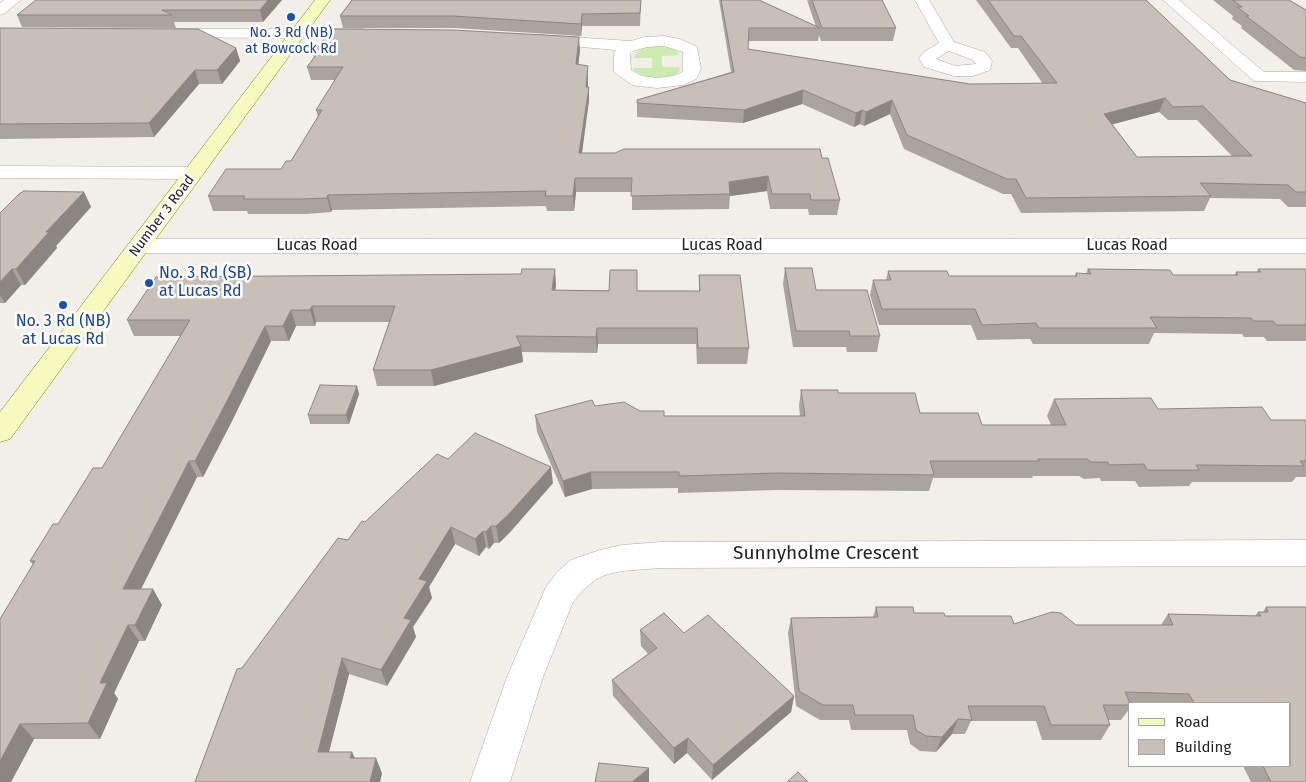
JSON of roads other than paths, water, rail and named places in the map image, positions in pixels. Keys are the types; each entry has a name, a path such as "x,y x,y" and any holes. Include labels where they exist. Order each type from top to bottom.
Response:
{"main road":[{"name":"Number 3 Road","path":"0,432 323,0"}],"street":[{"path":"0,10 14,0"},
{"path":"922,0 948,45"},
{"path":"1170,0 1260,77 1306,77"},
{"path":"158,34 296,36 378,34"},
{"path":"521,38 630,46"},
{"path":"0,172 194,173"},
{"name":"Lucas Road","path":"139,246 1306,246"},
{"name":"Sunnyholme Crescent","path":"490,782 525,677 558,596 570,581 583,570 600,563 622,558 661,555 1306,553"}],"place":[{"name":"No. 3 Rd (NB) at Bowcock Rd","path":"291,17"},
{"name":"No. 3 Rd (SB) at Lucas Rd","path":"149,283"},
{"name":"No. 3 Rd (NB) at Lucas Rd","path":"63,305"}]}
